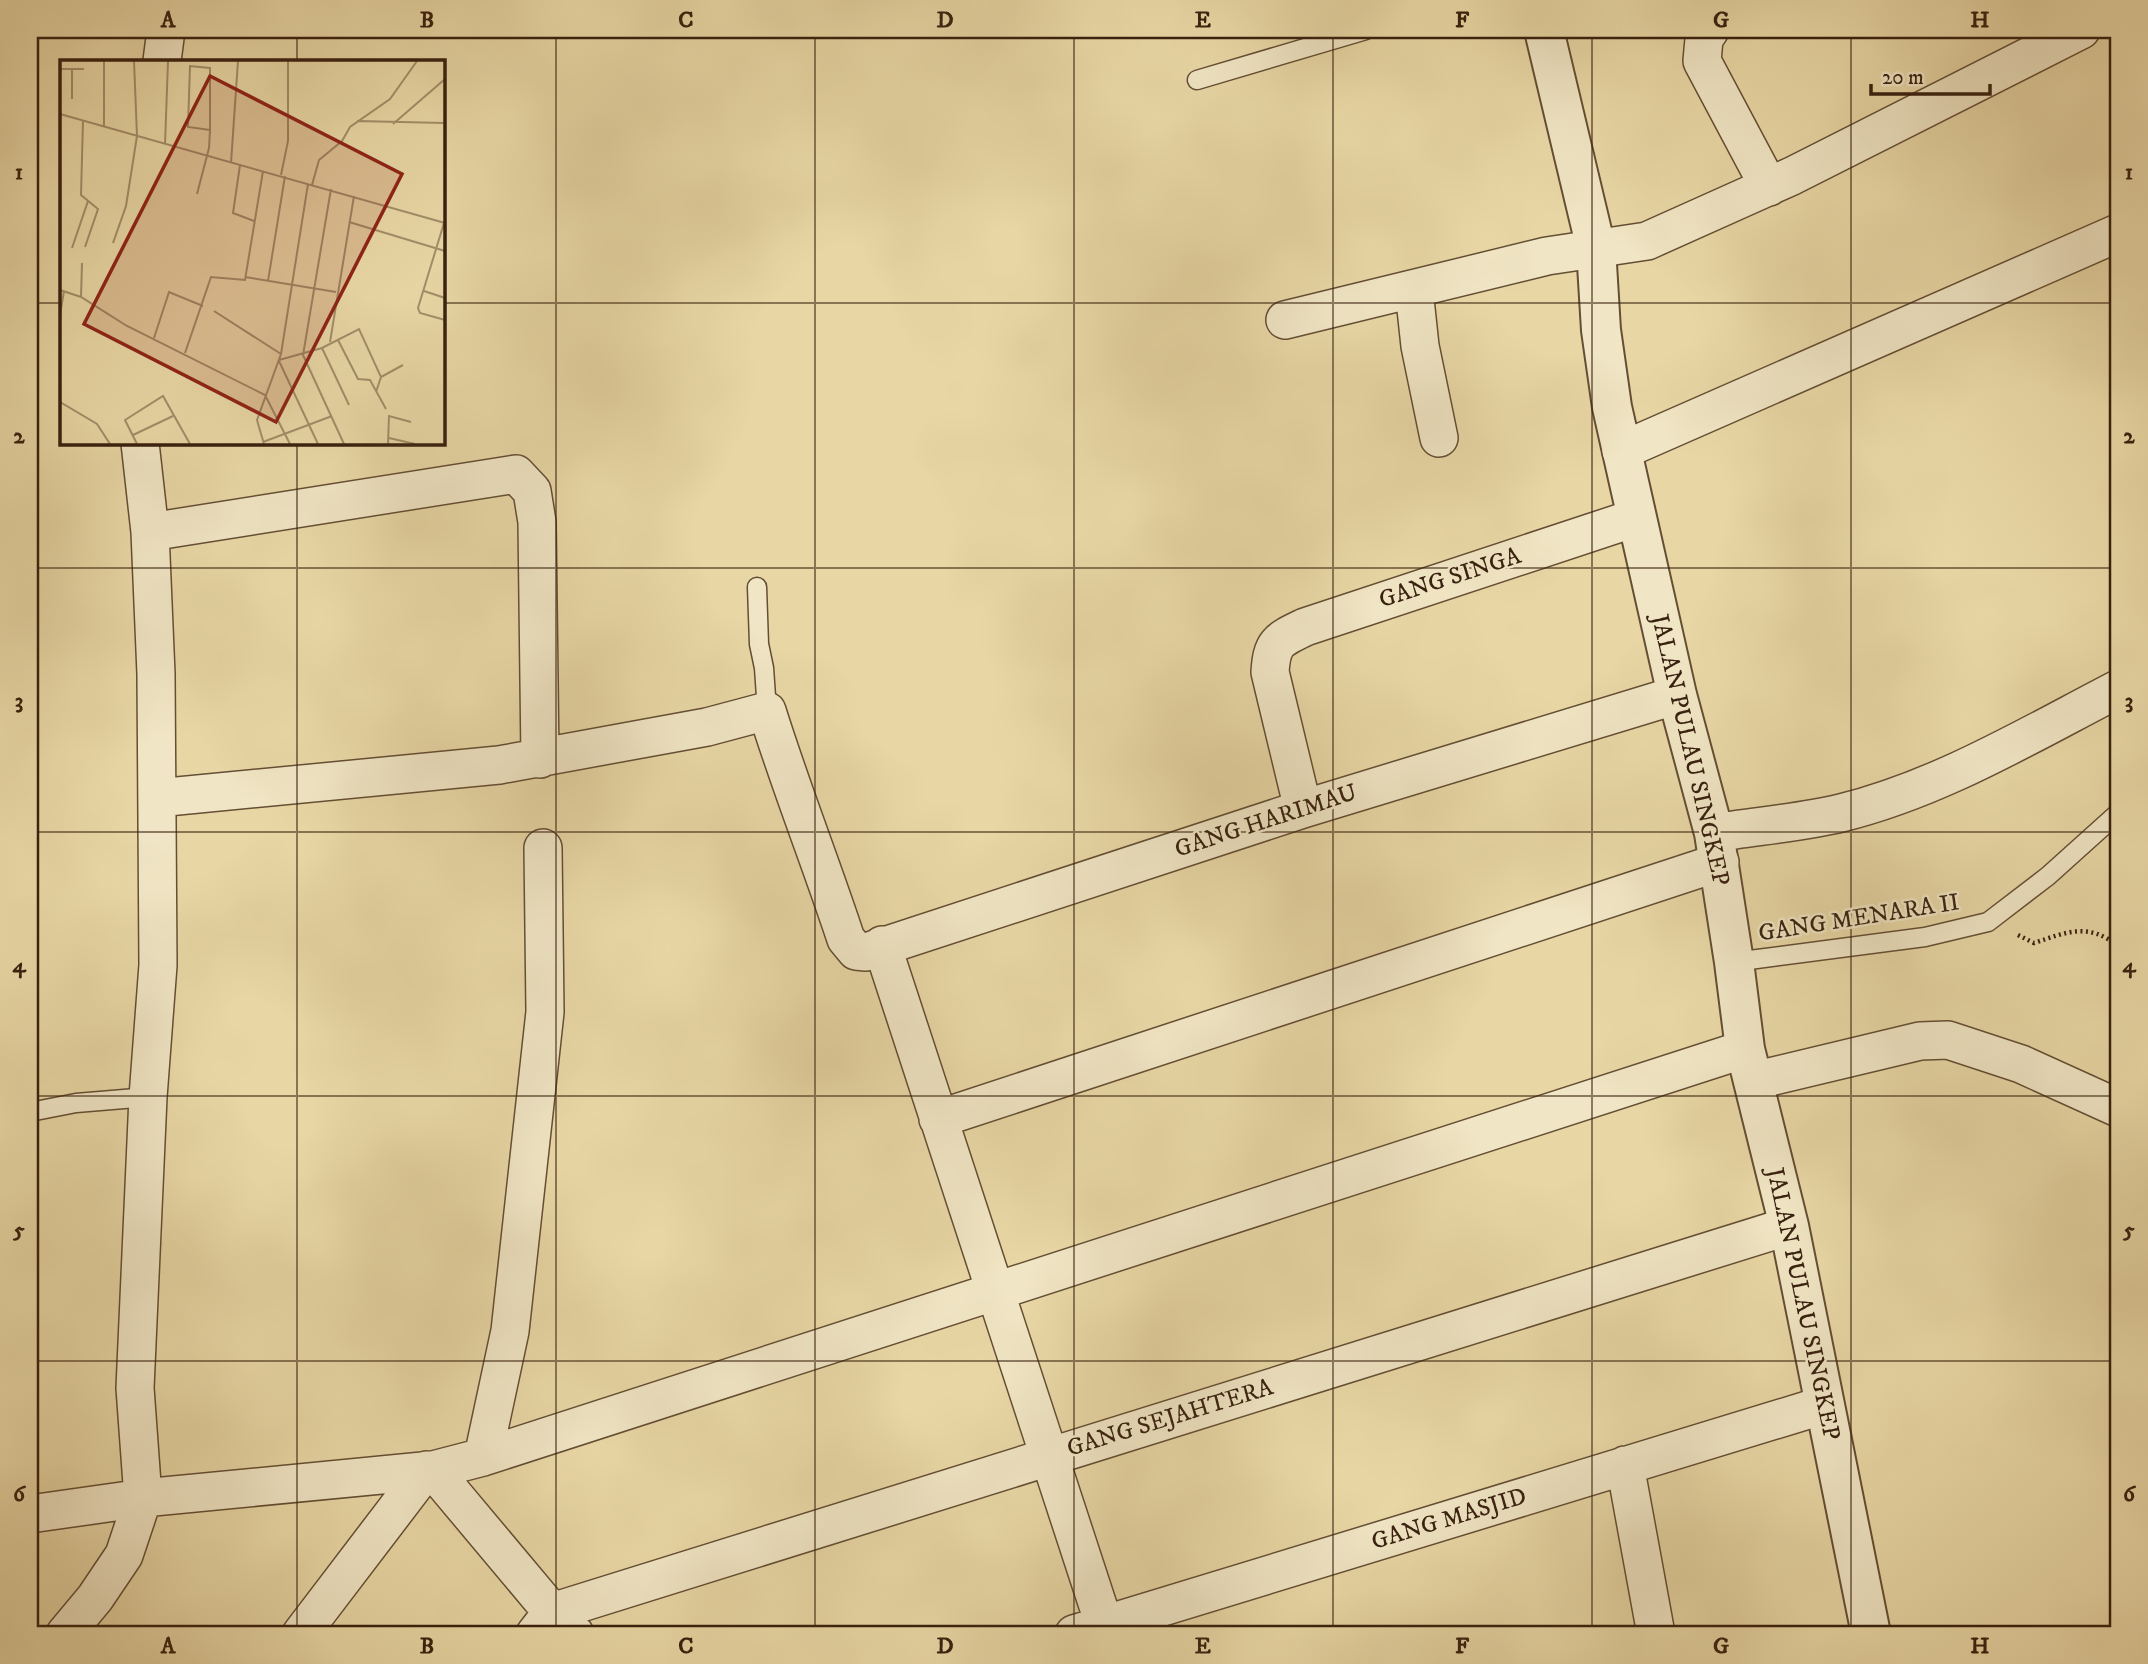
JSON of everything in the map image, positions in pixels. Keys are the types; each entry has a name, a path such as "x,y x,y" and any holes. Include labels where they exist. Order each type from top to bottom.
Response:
{"street":[{"path":"162,60 166,30"},
{"name":"JALAN PULAU SINGKEP","path":"1544,30 1596,248 1601,330 1612,407 1677,695 1717,847 1749,1065 1789,1226 1871,1634"},
{"path":"1710,30 1704,39 1702,61 1769,187"},
{"path":"1285,320 1547,256 1647,241 1769,187 2081,30"},
{"path":"1621,451 2118,233"},
{"path":"1414,290 1420,346 1439,438"},
{"path":"65,1634 95,1598 124,1555 143,1498 135,1388 148,1097 158,965 156,674 150,532 140,444"},
{"path":"150,532 516,474 532,491 537,522 540,759"},
{"name":"GANG SINGA","path":"1303,809 1270,672 1272,650 1284,637 1305,627 1635,518"},
{"path":"939,1119 1717,847 1896,796 1972,764 2118,689"},
{"name":"GANG HARIMAU","path":"869,948 1303,809 1677,695"},
{"path":"157,798 499,765 707,727 767,711 787,776 816,847 846,939 869,948 939,1119 1048,1456 1089,1629"},
{"path":"483,1457 510,1331 545,1012 543,848"},
{"path":"30,1514 143,1498 429,1470 483,1457 993,1290 1749,1065 1920,1041 1948,1040 2021,1064 2118,1108"},
{"name":"GANG SEJAHTERA","path":"554,1627 1048,1456 1789,1226"},
{"name":"GANG MASJID","path":"1089,1629 1824,1405"},
{"path":"1625,1465 1656,1634"},
{"path":"429,1470 554,1627"},
{"path":"301,1634 429,1470"}],"lane":[{"path":"1197,80 1366,30"},
{"path":"757,587 759,644 764,668 767,711"},
{"name":"GANG MENARA II","path":"1734,962 1925,937 1988,922 2049,876 2118,813"},
{"path":"30,1112 76,1103 148,1097"}],"path":[{"path":"1988,922 2034,943 2070,930 2095,932 2118,946"}]}
